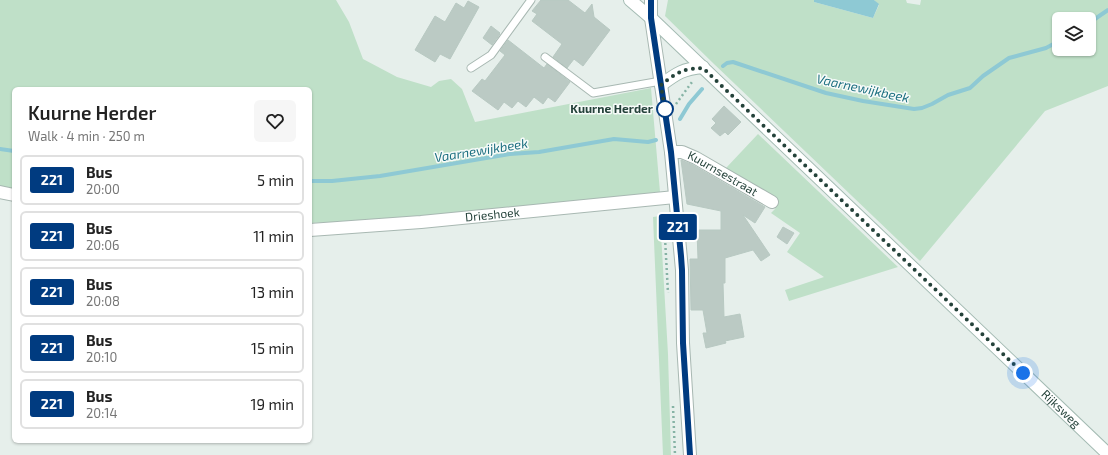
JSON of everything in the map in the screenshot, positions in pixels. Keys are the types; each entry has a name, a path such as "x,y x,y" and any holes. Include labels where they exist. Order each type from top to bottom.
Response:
{"street":[{"name":"Rijksweg","path":"630,0 651,18 1108,454"},
{"name":"Kuurnsestraat","path":"651,0 651,18 671,152 682,270 683,343 690,455"},
{"path":"661,83 688,69 703,68"},
{"name":"Kuurnsestraat","path":"671,152 682,152 696,158 772,202"},
{"path":"0,192 12,195"},
{"name":"Drieshoek","path":"312,230 421,222 675,197"}],"lane":[{"path":"471,68 491,55 532,0"},
{"path":"545,57 593,93 661,83"}],"path":[{"path":"674,107 703,68"}],"green space":[{"path":"0,0 336,0 349,22 363,59 397,77 431,87 439,81 451,79 462,89 475,122 651,88 660,192 403,219 312,223 312,87 12,87 12,191 0,188"},
{"path":"668,0 814,0 814,2 873,18 879,5 874,0 906,0 907,3 920,5 921,0 1108,0 1108,86 1045,111 920,261 665,16"},
{"path":"758,134 898,267 789,301 785,290 824,277 787,252 800,233 771,213 779,202 726,168"},
{"path":"660,216 668,354 671,455 663,455 653,217"}],"water":[{"path":"814,0 874,0 879,4 873,18 814,2"}],"building":[{"path":"541,0 568,0 585,13 592,4 594,17 610,30 583,66 574,59 567,68 553,57 562,44 532,21 537,14 532,11"},
{"path":"468,1 479,7 450,59 440,54 435,62 415,50 435,16 445,22 456,3 464,8"},
{"path":"491,26 500,33 492,45 483,38"},
{"path":"508,40 544,68 547,64 570,82 555,102 548,97 543,104 534,97 526,107 518,101 512,108 504,102 498,110 472,91 482,79 485,81 505,55 500,51"},
{"path":"724,106 741,122 728,135 725,132 720,136 711,128 716,123 712,119"},
{"path":"681,160 693,165 765,207 755,223 743,215 770,255 761,261 753,250 725,258 725,283 723,283 724,317 740,314 744,337 725,341 726,343 706,348 703,333 707,333 703,310 691,310 690,259 698,259 697,231 721,230 721,211 687,204"},
{"path":"783,227 794,233 787,244 777,237"}],"waterway":[{"name":"Vaarnewijkbeek","path":"1096,18 1108,10"},
{"name":"Vaarnewijkbeek","path":"723,66 727,63 733,62 826,93 863,101 914,109 922,108 948,95 970,88 983,76 1009,58 1046,48 1052,45"},
{"name":"Vaarnewijkbeek","path":"680,119 689,104 702,89"},
{"name":"Vaarnewijkbeek","path":"312,181 332,181 380,176 510,154 539,152 614,139 648,142 656,140"},
{"name":"Vaarnewijkbeek","path":"0,149 12,151"}],"bus line":[{"name":"221","path":"651,0 651,18 671,152 682,270 683,343 690,455"}],"place":[{"name":"Kuurne Herder","path":"665,109"}],"route":[{"path":"665,109 665,111 661,85 680,72 688,69 703,68 1023,373"}]}
